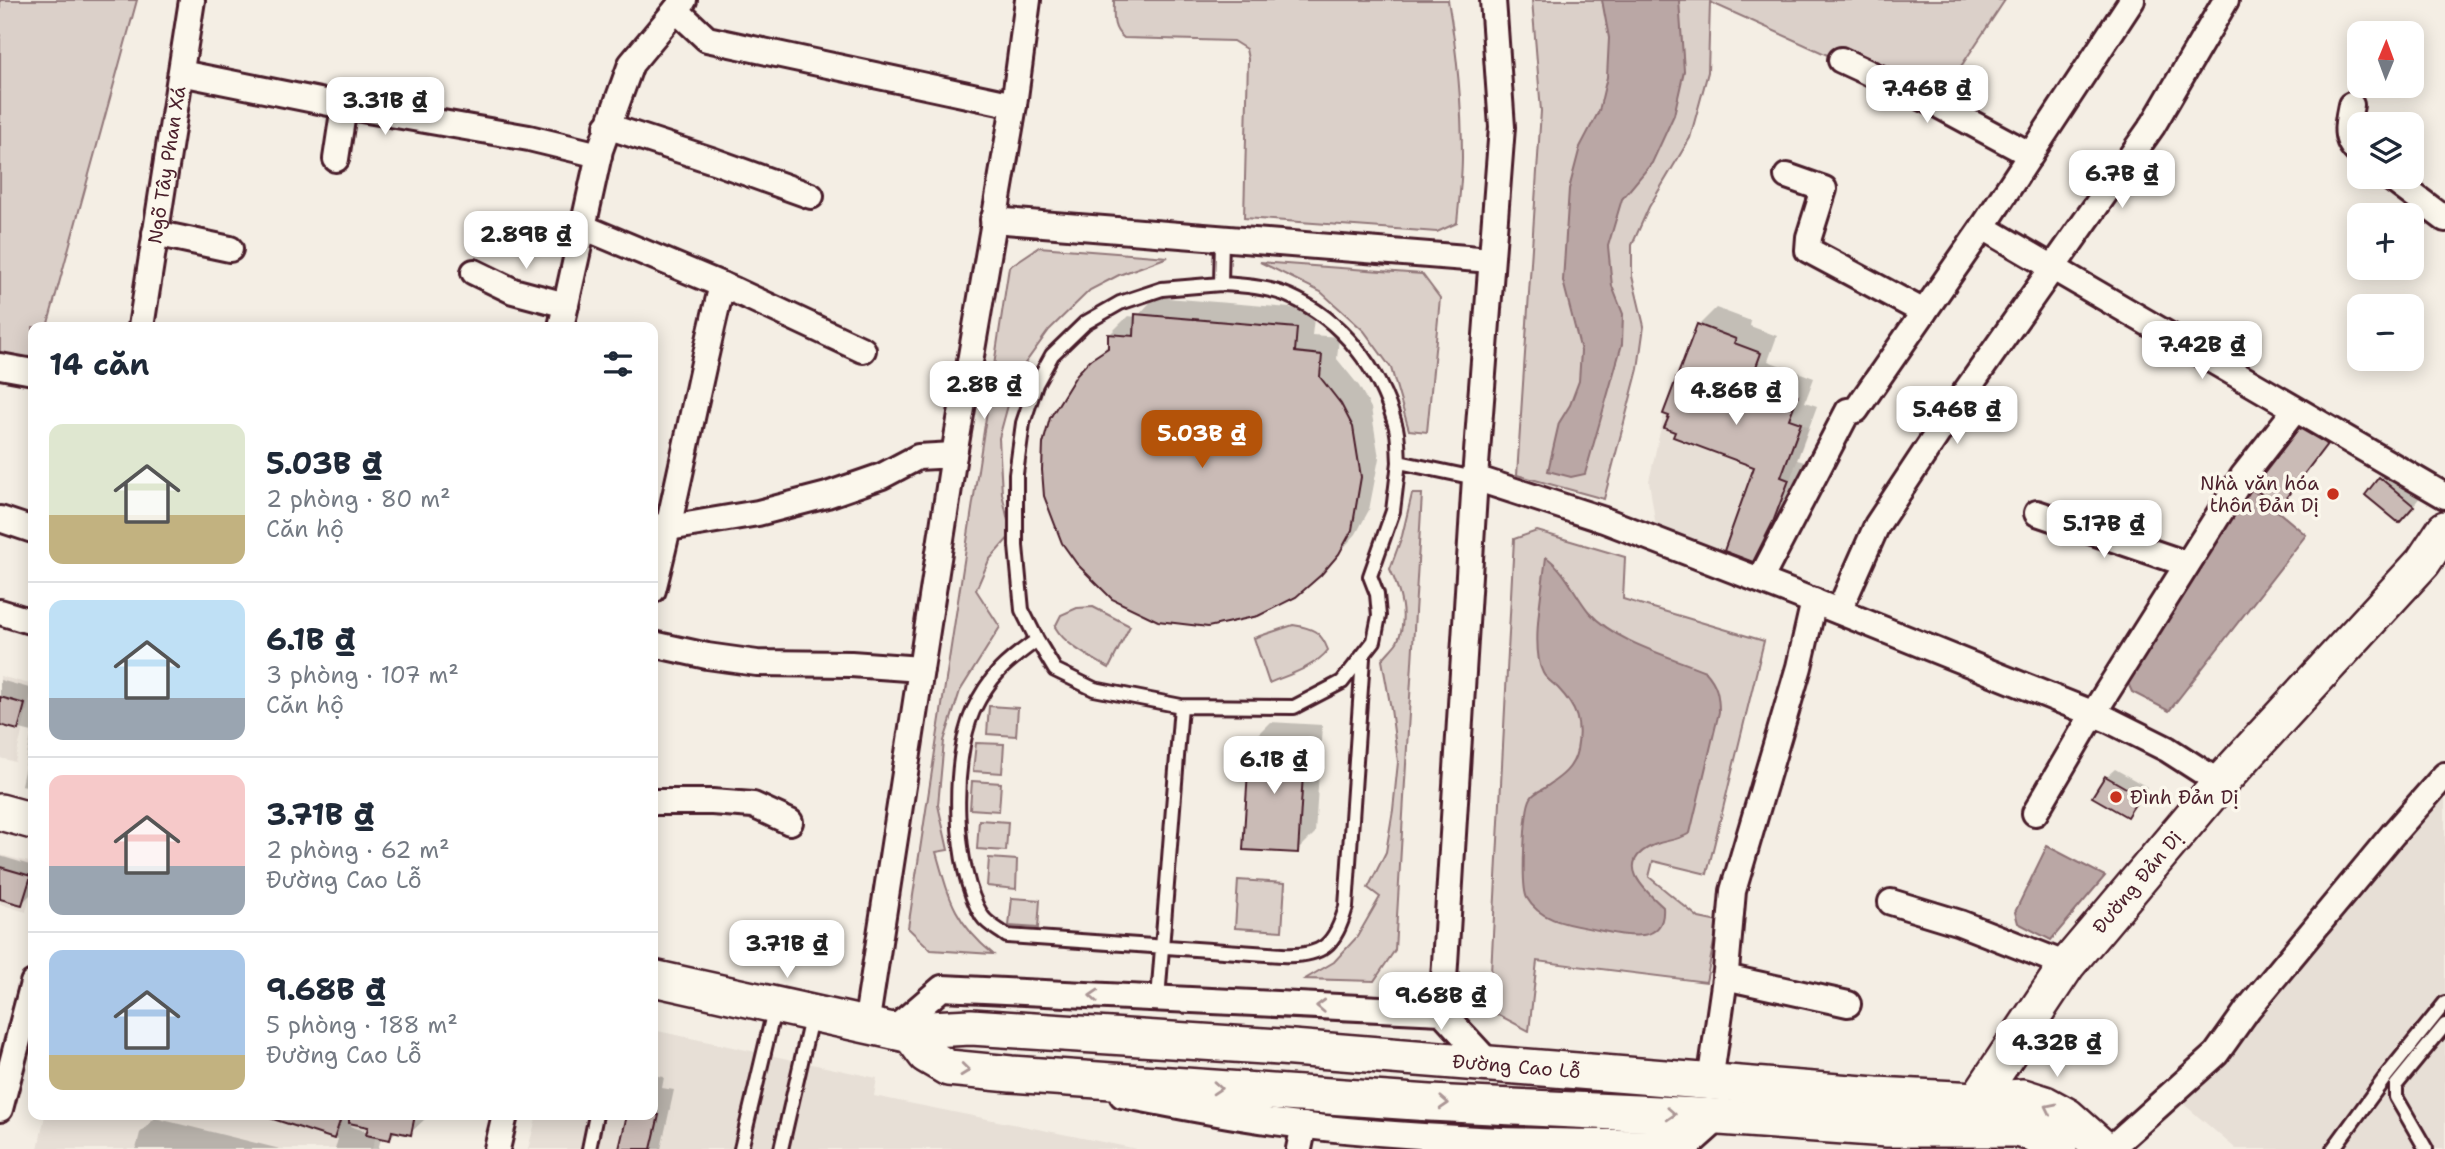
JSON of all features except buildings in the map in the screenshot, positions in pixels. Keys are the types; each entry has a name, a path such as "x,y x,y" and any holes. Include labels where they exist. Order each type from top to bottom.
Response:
{"main road":[{"name":"Đường Đản Dị","path":"1974,1115 2067,965 2220,783 2423,562 2445,529"},
{"path":"0,812 28,820"},
{"name":"Đường Cao Lỗ","path":"658,979 890,1031 971,1027 1489,1063 1710,1082 1974,1115 2032,1133 2059,1149"},
{"name":"Đường Cao Lỗ","path":"890,1031 948,1068 1516,1123 1720,1116 1888,1129 1974,1115 2023,1097 2045,1104 2067,1116 2104,1149"}],"street":[{"name":"Ngõ Tây Phan Xá","path":"142,322 192,0"},
{"path":"890,1031 920,669 1014,106 1028,0"},
{"path":"1443,1012 1475,478 1502,127 1493,0"},
{"path":"1760,580 1848,411 1856,410 1983,227 2132,0"},
{"path":"1839,611 1877,526 1959,401 2153,125 2226,0"},
{"path":"474,272 564,316 607,126 631,64 680,5 707,39 1014,106"},
{"path":"1841,60 1936,104 2031,155"},
{"path":"181,74 529,138 599,155"},
{"path":"2350,112 2351,105"},
{"path":"336,159 344,106"},
{"path":"607,126 811,196"},
{"path":"1787,176 1824,189 1809,237 1808,250 1924,312"},
{"path":"2405,189 2445,219"},
{"path":"993,220 1491,260"},
{"path":"583,227 722,285 863,350"},
{"path":"1983,227 2445,496"},
{"path":"155,233 230,248"},
{"path":"658,551 661,527 722,285"},
{"path":"0,366 28,371"},
{"path":"2035,813 2101,717 2186,564 2243,476 2295,410"},
{"path":"661,527 758,513 827,495 882,476 918,457 954,455"},
{"path":"1475,478 1604,520 2101,717 2167,749 2220,783"},
{"path":"2037,513 2186,564"},
{"path":"0,519 28,528"},
{"path":"1710,1082 1725,977 1733,891 1799,667 1814,601"},
{"path":"0,612 28,620"},
{"path":"658,645 757,663 850,664 920,669"},
{"path":"2110,1149 2216,1054 2248,1010 2445,775"},
{"path":"658,802 753,805 790,822"},
{"path":"1891,902 1959,923 2067,965"},
{"path":"1725,977 1848,1004"},
{"path":"890,1031 942,988 1443,1012 1489,1063"},
{"path":"0,1109 3,1077 28,999"},
{"path":"1011,1074 1180,1106 1302,1137 1405,1142 1516,1123 1611,1143 1676,1145 1692,1142 1720,1116"},
{"path":"497,1149 504,1120"}],"lane":[{"path":"1221,284 1222,238"},
{"path":"1221,284 1246,285 1288,296 1312,309 1351,341 1381,386 1396,427 1399,462 1393,512 1370,576 1377,594 1379,616 1374,641 1342,682 1294,707 1181,706 1094,690 1055,670 1022,610 1016,546 1016,474 1023,423 1035,384 1052,355 1077,331 1120,303 1162,289 1221,284"},
{"path":"1399,462 1475,478"},
{"path":"1037,640 1003,663 973,711 964,739 960,764 963,867 969,892 984,919 1007,936 1303,956 1319,952 1332,940 1339,930 1346,907 1363,658"},
{"path":"1158,999 1181,706"},
{"path":"2333,1149 2387,1075 2445,1003"},
{"path":"741,1149 775,1006"},
{"path":"781,1149 812,1014"},
{"path":"2426,1149 2396,1097 2396,1085 2445,1025"},
{"path":"589,1149 595,1120"}],"shaded area":[{"path":"0,0 137,0 48,322 28,322 28,371 0,366"},
{"path":"1114,0 1448,0 1461,118 1462,165 1457,223 1437,232 1244,218 1248,59 1246,49 1233,41 1124,38 1115,26"},
{"path":"1532,0 2005,0 1936,104 1710,2 1708,72 1690,138 1649,207 1632,245 1632,276 1644,326 1638,369 1604,499 1517,475 1541,111"},
{"path":"1602,0 1679,0 1684,71 1674,115 1652,163 1622,199 1608,246 1612,286 1623,314 1622,344 1585,474 1571,477 1548,471 1559,423 1570,405 1579,381 1581,351 1563,281 1569,189 1580,147 1599,111 1607,77 1609,38"},
{"path":"1039,247 1168,257 1119,275 1090,290 1049,330 1016,376 999,438 1002,493 1011,535 989,560 976,590 1000,627 960,691 944,741 938,805 948,850 936,852 945,883 961,920 993,954 931,950 908,928 1009,267"},
{"path":"1260,262 1422,274 1440,298 1427,432 1409,430 1391,368 1364,331 1321,292"},
{"path":"1697,324 1736,339 1734,343 1761,353 1752,378 1798,395 1789,419 1810,427 1758,565 1656,527 1649,481 1664,414"},
{"path":"2249,487 2306,535 2169,711 2132,692 2127,681"},
{"path":"1412,494 1422,494 1395,950 1374,981 1305,979 1334,962 1357,937 1380,897 1368,888 1386,852 1398,762 1382,660 1401,633 1403,614 1400,595 1390,569 1402,536"},
{"path":"1537,531 1625,557 1623,599 1764,641 1707,874 1653,861 1649,877 1699,918 1718,922 1706,982 1537,961 1529,1031 1489,1010 1514,539"},
{"path":"1546,557 1559,569 1589,612 1600,623 1643,647 1705,671 1717,690 1719,712 1690,833 1654,845 1635,859 1636,876 1648,893 1663,907 1662,920 1650,933 1619,934 1559,922 1533,906 1525,891 1525,832 1531,798 1569,768 1575,757 1578,740 1574,709 1544,675 1539,662 1537,633"},
{"path":"1093,607 1130,626 1109,668 1072,645 1055,627 1061,615 1077,608"},
{"path":"1293,625 1315,632 1322,638 1328,650 1309,666 1269,683 1254,638"},
{"path":"0,676 28,684 28,706 15,762 0,758"},
{"path":"989,706 1018,708 1016,736 987,734"},
{"path":"976,743 1004,744 1002,773 973,771"},
{"path":"2445,771 2445,1149 2236,1149 2172,1094"},
{"path":"972,781 1001,783 999,811 970,809"},
{"path":"979,820 1008,822 1006,851 977,849"},
{"path":"2047,846 2105,876 2051,940 2018,923 2015,912"},
{"path":"0,855 28,862 26,912 0,904"},
{"path":"989,858 1017,860 1016,889 987,886"},
{"path":"1238,880 1285,883 1282,931 1235,928"},
{"path":"1012,898 1040,900 1038,928 1009,926"},
{"path":"658,1031 877,1078 874,1096 1137,1149 528,1149 536,1120 658,1120"},
{"path":"44,1120 414,1120 411,1135 392,1131 390,1140 376,1137 372,1149 38,1149"}],"place":[{"name":"Nhà văn hóa thôn Đản Dị","path":"2333,494"},
{"name":"Đình Đản Dị","path":"2116,797"}]}
